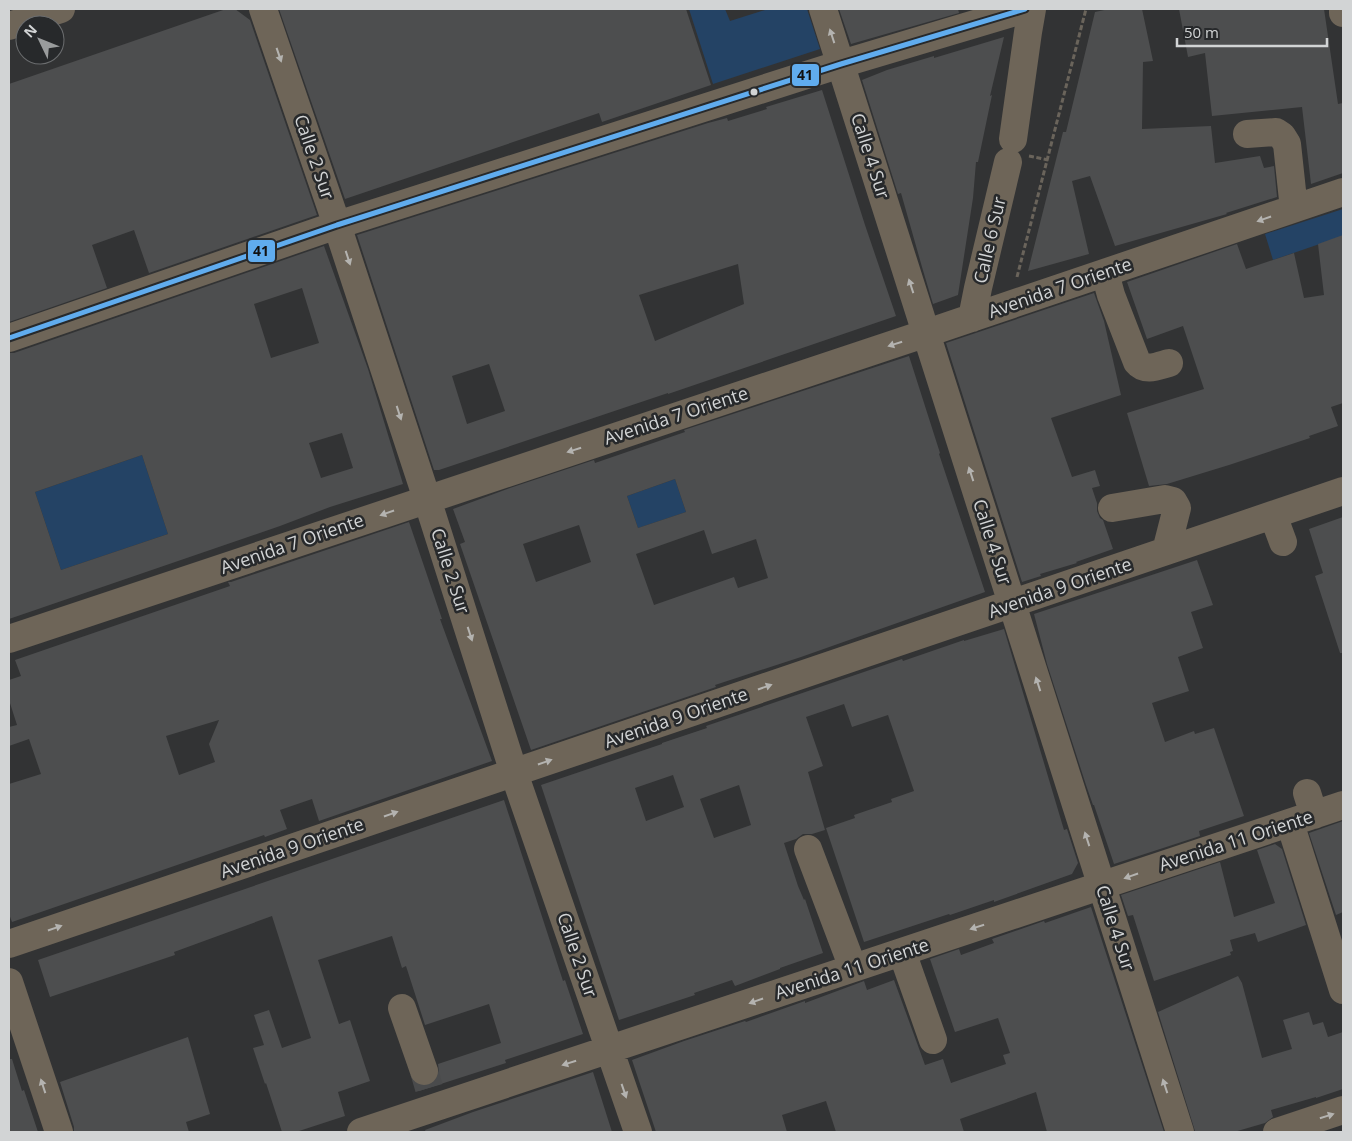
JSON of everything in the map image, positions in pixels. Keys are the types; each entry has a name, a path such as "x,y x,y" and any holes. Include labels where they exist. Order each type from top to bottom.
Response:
{"street":[{"path":"9,26 60,9"},
{"name":"Calle 2 Sur","path":"263,9 337,225 514,773 638,1132"},
{"name":"Calle 4 Sur","path":"823,9 1180,1132"},
{"path":"9,338 337,225 841,64 1025,9"},
{"name":"Calle 6 Sur","path":"972,318 1011,151 1032,9"},
{"path":"1342,9 1343,13"},
{"path":"1247,134 1276,132 1282,136 1287,144 1295,208"},
{"name":"Avenida 7 Oriente","path":"9,640 1012,305 1343,192"},
{"path":"1105,273 1111,295 1140,367 1146,368 1169,363"},
{"name":"Avenida 9 Oriente","path":"9,944 1343,491"},
{"path":"1112,508 1165,499 1173,501 1177,508 1166,551"},
{"path":"1273,515 1283,542"},
{"name":"Avenida 11 Oriente","path":"360,1132 430,1089 610,1050 1102,886 1304,810 1343,805"},
{"path":"1304,810 1339,960 1343,990"},
{"path":"808,849 853,968"},
{"path":"902,952 933,1040"},
{"path":"9,982 59,1132"},
{"path":"402,1008 430,1089"},
{"path":"1277,1132 1343,1110"}],"path":[{"path":"1012,305 1018,274 1086,9"},
{"path":"1037,158 1048,160"}],"shaded area":[{"path":"689,9 725,9 730,21 768,9 807,9 820,49 713,84"},
{"path":"1343,209 1343,236 1273,260 1265,234"},
{"path":"142,455 168,534 61,570 35,492"},
{"path":"675,479 686,512 638,528 627,496"}],"building":[{"path":"226,9 235,9 250,20 317,215 149,273 134,230 92,245 107,288 9,322 9,84"},
{"path":"279,9 686,9 711,85 602,122 599,113 345,199"},
{"path":"839,9 958,9 959,13 851,44"},
{"path":"1109,9 1142,9 1153,61 1143,62 1142,129 1211,126 1215,163 1260,156 1264,168 1274,166 1277,197 1227,214 1115,246 1090,176 1072,181 1089,254 1028,271 1063,132 1066,132 1095,12"},
{"path":"1179,9 1324,9 1338,104 1343,103 1343,173 1311,184 1302,107 1212,116 1205,53 1188,57"},
{"path":"1004,37 990,96 992,95 978,162 976,162 973,198 958,295 933,304 901,193 898,194 862,80 887,70"},
{"path":"822,90 896,316 668,394 439,470 434,470 357,235 708,123 727,118 728,121 767,109 766,107","holes":["738,264 744,304 655,341 639,295","489,364 505,411 467,424 452,376"]},
{"path":"1343,235 1343,403 1331,407 1338,426 1309,436 1310,438 1229,465 1167,484 1149,486 1127,413 1204,389 1183,326 1147,339 1127,282 1237,244 1246,269 1294,253 1304,298 1324,295 1318,244"},
{"path":"324,246 368,369 403,484 330,507 9,619 9,353 14,353","holes":["302,288 319,343 271,358 254,304","342,433 353,468 321,478 309,443","142,455 168,534 61,570 35,492"]},
{"path":"1094,293 1104,321 1121,395 1051,418 1072,477 1095,470 1100,486 1092,488 1097,503 1097,511 1103,520 1113,549 1022,582 946,343"},
{"path":"909,356 985,592 531,750 460,544 465,542 453,509 594,460 595,463 685,432 684,430","holes":["675,479 686,512 638,528 627,496","579,525 591,562 536,582 523,544","704,530 712,554 756,539 768,578 738,588 734,577 654,605 636,554"]},
{"path":"1343,517 1343,653 1340,653 1315,576 1323,573 1309,529"},
{"path":"409,522 442,619 440,619 492,761 319,821 312,799 280,810 287,829 265,837 264,835 12,922 9,914 9,784 41,774 29,739 9,746 9,727 17,725 9,700 9,680 21,676 15,660 230,586 228,582","holes":["219,720 209,744 215,762 179,775 166,736"]},
{"path":"1197,560 1213,605 1191,612 1203,648 1178,657 1189,691 1152,703 1165,742 1194,731 1195,734 1214,728 1244,816 1199,831 1200,836 1114,864 1047,664 1034,614"},
{"path":"1004,629 1064,830 1067,829 1078,863 1072,874 994,902 994,900 864,942 826,828 855,818 854,815 892,802 891,799 914,791 888,715 852,727 844,704 806,717 823,766 808,772 825,830 812,834 803,834 796,839 784,843 823,953 735,986 732,980 694,993 695,995 619,1020 541,785 902,659 903,661","holes":["673,775 684,807 646,821 635,788","739,785 751,825 714,838 700,799"]},
{"path":"504,800 563,981 565,980 583,1034 505,1060 506,1063 419,1091 417,1084 429,1086 436,1081 439,1073 438,1064 501,1043 489,1004 425,1025 406,966 402,968 392,936 318,960 339,1024 350,1020 370,1081 338,1092 345,1116 296,1132 282,1132 253,1048 264,1045 254,1015 269,1010 282,1048 311,1038 272,916 174,952 175,955 50,997 38,960"},
{"path":"1343,821 1343,912 1336,915 1309,833"},
{"path":"1275,844 1282,849 1306,925 1258,942 1255,933 1230,940 1233,951 1230,952 1231,955 1154,981 1133,915 1128,916 1121,895 1220,862 1234,917 1275,903 1257,850"},
{"path":"1091,907 1164,1132 1047,1132 1036,1092 960,1119 964,1132 836,1132 826,1101 782,1115 787,1132 656,1132 632,1060 805,1001 805,1003 864,981 867,990 894,980 925,1065 943,1059 951,1083 1006,1064 1003,1055 1010,1053 998,1018 955,1032 930,959 959,949 961,955 994,943 992,939"},
{"path":"1238,976 1242,983 1262,1058 1292,1049 1283,1020 1309,1012 1313,1025 1323,1022 1328,1037 1343,1032 1343,1089 1271,1110 1273,1117 1265,1123 1234,1132 1195,1131 1158,1012"},
{"path":"188,1037 210,1114 186,1122 189,1132 74,1132 60,1082"},
{"path":"9,1059 12,1059 38,1132 9,1132"},
{"path":"593,1072 612,1132 426,1132 425,1130 473,1112"}],"tunnel":[{"path":"424,1071 429,1088"}],"transit line":[{"name":"41","path":"9,338 337,225 841,64 1025,9"}]}
